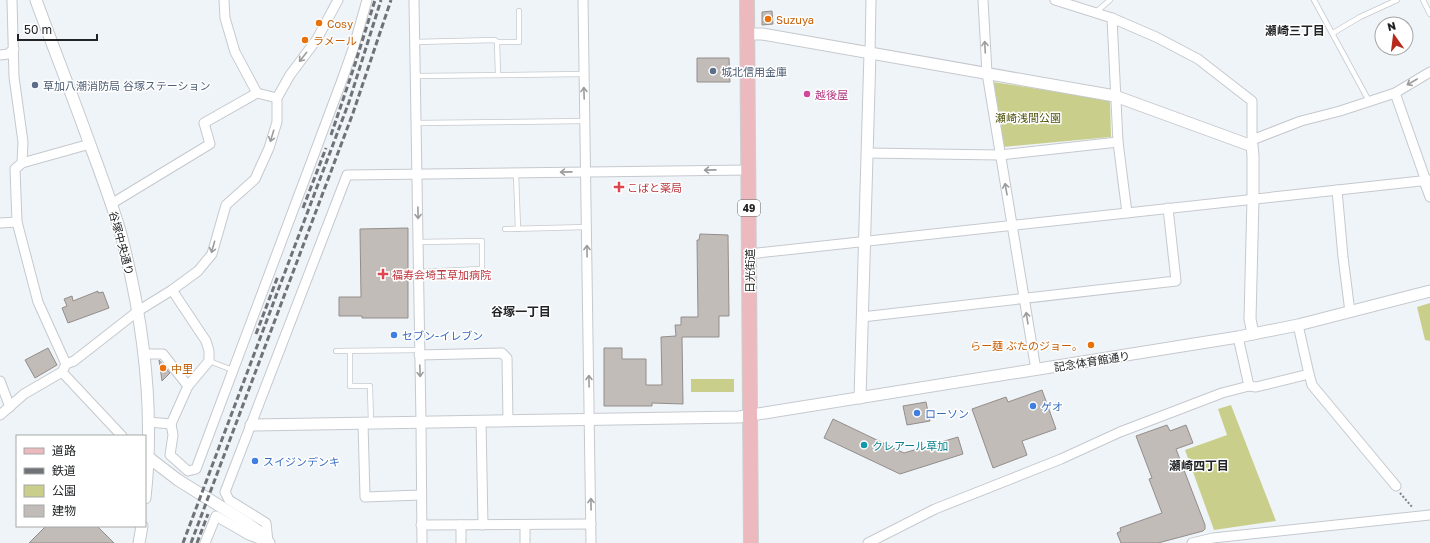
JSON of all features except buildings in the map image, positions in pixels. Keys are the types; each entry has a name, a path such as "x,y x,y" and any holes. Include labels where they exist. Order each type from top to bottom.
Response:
{"main road":[{"name":"日光街道","path":"747,0 751,543"}],"street":[{"path":"12,0 14,77 23,142 22,163"},
{"name":"谷塚中央通り","path":"36,0 90,144 111,204 129,265 138,310 144,354 148,422 146,456"},
{"path":"224,0 225,18 234,52 257,93"},
{"path":"0,415 24,394 74,361 138,310 172,290 198,270 212,254 226,205 255,179 269,148 276,122 277,98 290,75 317,39 338,0"},
{"path":"172,290 206,340 209,352 209,361 188,386 171,424 173,434 170,455 188,471 196,469 342,80 354,46 367,0"},
{"path":"414,0 422,543"},
{"path":"583,0 592,543"},
{"path":"860,398 872,0"},
{"path":"983,0 987,73 1036,370"},
{"path":"1055,0 1095,14 1112,18 1156,37 1198,59 1252,100 1253,199 1250,319 1252,334"},
{"path":"1112,18 1118,142 1127,212"},
{"path":"748,34 762,34 1115,96 1252,143 1301,121 1340,111 1395,93 1430,72"},
{"path":"0,55 8,54 14,49"},
{"path":"111,204 210,144 204,124 257,93 277,98"},
{"path":"1395,93 1427,181 1430,197"},
{"path":"867,153 1000,154 1118,142"},
{"path":"90,144 22,163 15,169 17,222 38,302 64,368 121,435"},
{"path":"268,542 266,522 229,500 225,492 347,175 749,170"},
{"path":"749,254 1127,212 1427,181"},
{"path":"1337,190 1350,312"},
{"path":"862,316 1176,281 1168,208"},
{"path":"0,223 17,222"},
{"name":"記念体育館通り","path":"251,425 751,416 1238,337 1298,325 1430,291"},
{"path":"1298,325 1312,385 1396,486"},
{"path":"1238,337 1249,386"},
{"path":"419,352 502,353 507,358 508,421"},
{"path":"144,354 163,354 188,386"},
{"path":"868,543 935,509 1061,458 1153,418 1222,393 1249,386 1256,387 1309,374"},
{"path":"0,381 10,406"},
{"path":"148,422 171,424"},
{"path":"481,422 482,525"},
{"path":"367,423 365,497 421,496"},
{"path":"146,456 178,480 247,523 258,531 268,542"},
{"path":"1192,543 1213,538 1430,515"},
{"path":"205,543 216,516 250,535 268,542"},
{"path":"422,526 591,524"},
{"path":"461,525 461,543"},
{"path":"525,525 525,543"},
{"path":"139,543 142,527"}],"lane":[{"path":"1095,14 1110,0"},
{"path":"1314,0 1369,101"},
{"path":"1333,33 1397,0"},
{"path":"1423,0 1430,14"},
{"path":"415,42 495,40 497,42 519,42 519,11"},
{"path":"497,42 498,74"},
{"path":"416,76 584,74"},
{"path":"416,123 585,121"},
{"path":"516,173 518,229"},
{"path":"504,229 587,227"},
{"path":"418,242 482,241 482,269 418,272"},
{"path":"336,351 419,352"},
{"path":"350,351 350,386 370,386 367,423"},
{"path":"209,361 230,369"}],"path":[{"path":"1396,486 1396,488 1420,516"}],"green space":[{"name":"瀬崎浅間公園","path":"993,82 1110,100 1111,137 1003,147"},
{"path":"1430,303 1430,341 1425,340 1417,307"},
{"path":"691,379 734,379 734,392 691,392"},
{"path":"1231,405 1276,521 1214,530 1185,450 1227,435 1218,409"}],"railway":[{"path":"331,135 375,0"},
{"path":"183,543 349,102 381,0"},
{"path":"191,543 353,113 391,0"},
{"path":"303,208 326,148"},
{"path":"256,334 278,276"},
{"path":"197,543 208,514"}],"place":[{"name":"Suzuya","path":"768,19"},
{"name":"Cosy","path":"319,23"},
{"name":"ラメール","path":"305,40"},
{"name":"城北信用金庫","path":"713,71"},
{"name":"草加八潮消防局 谷塚ステーション","path":"35,85"},
{"name":"越後屋","path":"807,94"},
{"name":"こばと薬局","path":"619,187"},
{"name":"福寿会埼玉草加病院","path":"383,274"},
{"name":"セブン-イレブン","path":"394,335"},
{"name":"らー麺 ぶたのジョー。","path":"1091,345"},
{"name":"中里","path":"163,368"},
{"name":"ゲオ","path":"1033,406"},
{"name":"ローソン","path":"917,413"},
{"name":"クレアール草加","path":"864,445"},
{"name":"スイジンデンキ","path":"255,461"}],"district":[{"name":"瀬崎三丁目","path":"1295,30"},
{"name":"谷塚一丁目","path":"521,311"},
{"name":"瀬崎四丁目","path":"1199,465"}]}
